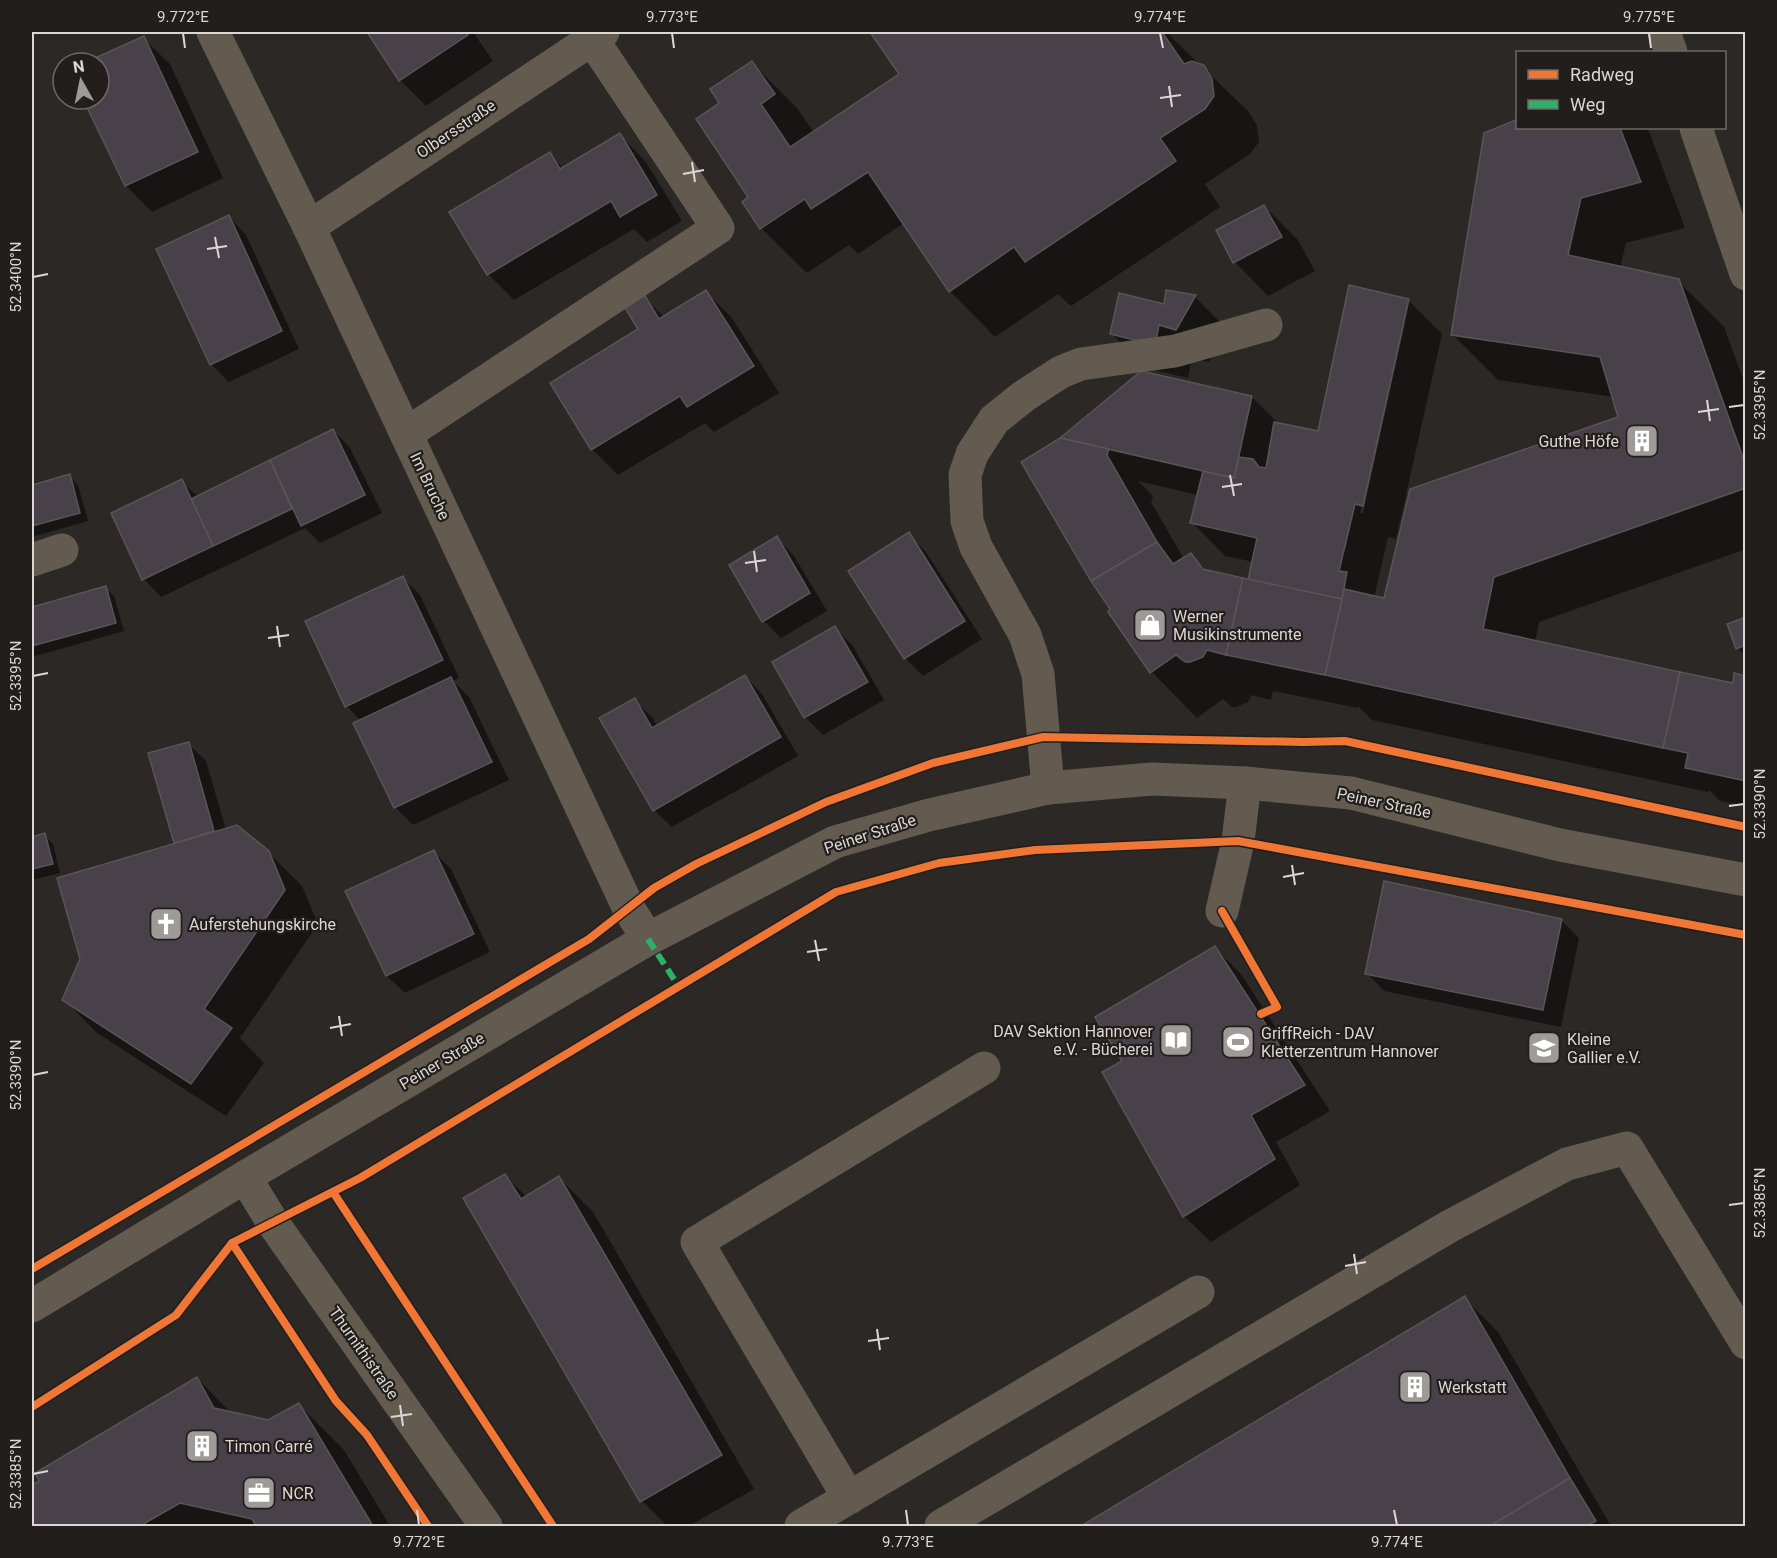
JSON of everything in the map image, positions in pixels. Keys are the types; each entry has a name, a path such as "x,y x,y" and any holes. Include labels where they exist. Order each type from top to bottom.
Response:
{"street":[{"name":"Im Bruche","path":"213,32 309,227 629,909 648,939"},
{"path":"1664,32 1671,51"},
{"name":"Olbersstraße","path":"309,227 598,35"},
{"path":"406,434 718,228 598,35"},
{"path":"1696,129 1744,263"},
{"path":"1048,788 1038,674 1024,635 976,547 967,521 965,476 972,454 994,420 1024,396 1061,372 1081,364 1175,351 1266,325"},
{"path":"32,560 62,550"},
{"name":"Peiner Straße","path":"32,1306 245,1177 648,939 835,842 929,814 1048,788 1152,779 1245,783 1351,793 1560,846 1746,880"},
{"path":"1222,911 1238,841 1245,783"},
{"path":"849,1498 697,1242 984,1068"},
{"path":"941,1527 1450,1226 1567,1164 1627,1148 1746,1343"},
{"name":"Thurnithistraße","path":"245,1177 273,1223 486,1527"},
{"path":"801,1527 1198,1292"}],"building":[{"path":"367,32 465,32 468,35 399,81"},
{"path":"870,32 1162,32 1184,64 1192,61 1204,65 1212,79 1214,96 1205,109 1160,138 1176,161 1025,262 1014,247 949,292 868,172 811,209 805,199 760,229 742,202 748,197 696,119 719,103 710,89 752,61 775,94 761,104 790,147 899,74"},
{"path":"144,36 198,152 125,186 89,111 111,111 111,51"},
{"name":"Guthe Höfe","path":"1516,120 1516,129 1620,129 1641,182 1581,198 1568,255 1679,279 1746,466 1746,488 1494,577 1483,629 1680,672 1663,748 1325,675 1344,589 1384,598 1410,489 1618,417 1600,357 1451,335 1484,133"},
{"path":"620,133 657,195 620,217 611,201 487,275 449,212 550,152 560,169"},
{"path":"1264,205 1282,237 1233,263 1216,230"},
{"path":"229,215 282,331 210,365 156,249"},
{"path":"1349,285 1409,299 1363,506 1355,504 1339,571 1347,572 1342,599 1248,580 1257,538 1190,523 1203,471 1234,478 1239,457 1253,459 1259,467 1266,468 1274,422 1318,431"},
{"path":"706,290 754,366 687,407 680,396 591,450 550,383 638,329 624,306 644,294 659,319"},
{"path":"1166,290 1196,295 1176,330 1159,325 1155,345 1110,334 1119,293 1164,304"},
{"path":"1141,371 1252,396 1234,478 1060,438"},
{"path":"333,429 365,495 301,526 270,460"},
{"path":"1060,438 1109,449 1107,455 1157,542 1091,581 1021,462"},
{"path":"270,460 292,509 213,546 191,499"},
{"path":"70,474 80,513 32,526 32,485"},
{"path":"182,479 213,546 142,580 111,513"},
{"path":"909,532 965,621 904,659 848,571"},
{"path":"777,536 810,593 762,622 729,565"},
{"path":"1157,542 1173,564 1191,553 1203,569 1243,578 1226,655 1207,650 1203,657 1185,662 1176,655 1150,673 1108,612 1110,609 1091,581"},
{"path":"403,576 443,660 345,707 305,621"},
{"path":"1243,578 1342,599 1325,675 1226,655"},
{"path":"106,586 116,623 32,646 32,607"},
{"path":"1746,617 1746,645 1736,649 1727,624"},
{"path":"835,626 868,682 804,718 772,662"},
{"path":"1680,672 1733,683 1734,673 1746,676 1746,781 1685,768 1688,753 1663,748"},
{"path":"745,675 781,737 653,811 599,718 635,698 652,728"},
{"path":"451,677 492,762 394,808 353,723"},
{"path":"189,742 214,831 174,843 148,753"},
{"name":"Auferstehungskirche","path":"237,825 269,851 285,890 204,1009 232,1028 191,1084 62,1000 80,959 57,878"},
{"path":"45,833 53,864 32,869 32,837"},
{"path":"434,850 474,934 386,976 345,891"},
{"path":"1384,881 1562,919 1543,1010 1365,974"},
{"name":"GriffReich - DAV Kletterzentrum Hannover","path":"1215,946 1305,1085 1251,1115 1275,1159 1183,1217 1102,1072 1122,1061 1095,1017"},
{"path":"505,1174 521,1199 559,1176 722,1455 640,1502 463,1198"},
{"name":"Werkstatt","path":"1465,1296 1570,1478 1490,1526 1081,1526"},
{"name":"Timon Carré","path":"197,1377 214,1408 268,1420 299,1403 373,1526 256,1526 252,1519 180,1503 140,1526 32,1526 32,1485 39,1481 35,1473"},
{"path":"1570,1478 1596,1521 1587,1526 1490,1526"}],"marked path":[{"path":"648,939 679,987"}],"cycle path":[{"path":"32,1269 589,939 654,888 696,864 826,802 933,763 1043,737 1345,741 1746,827"},
{"path":"32,1407 176,1315 232,1243 360,1178 836,892 939,863 1035,850 1238,841 1746,935"},
{"path":"1222,911 1277,1007 1261,1014"},
{"path":"333,1192 553,1526"},
{"path":"232,1243 336,1401 367,1435 428,1526"}],"place":[{"name":"Guthe Höfe","path":"1642,441"},
{"name":"Werner Musikinstrumente","path":"1150,625"},
{"name":"Auferstehungskirche","path":"166,924"},
{"name":"DAV Sektion Hannover e.V. - Bücherei","path":"1176,1040"},
{"name":"GriffReich - DAV Kletterzentrum Hannover","path":"1238,1042"},
{"name":"Kleine Gallier e.V.","path":"1544,1048"},
{"name":"Werkstatt","path":"1415,1387"},
{"name":"Timon Carré","path":"202,1446"},
{"name":"NCR","path":"259,1493"}]}
